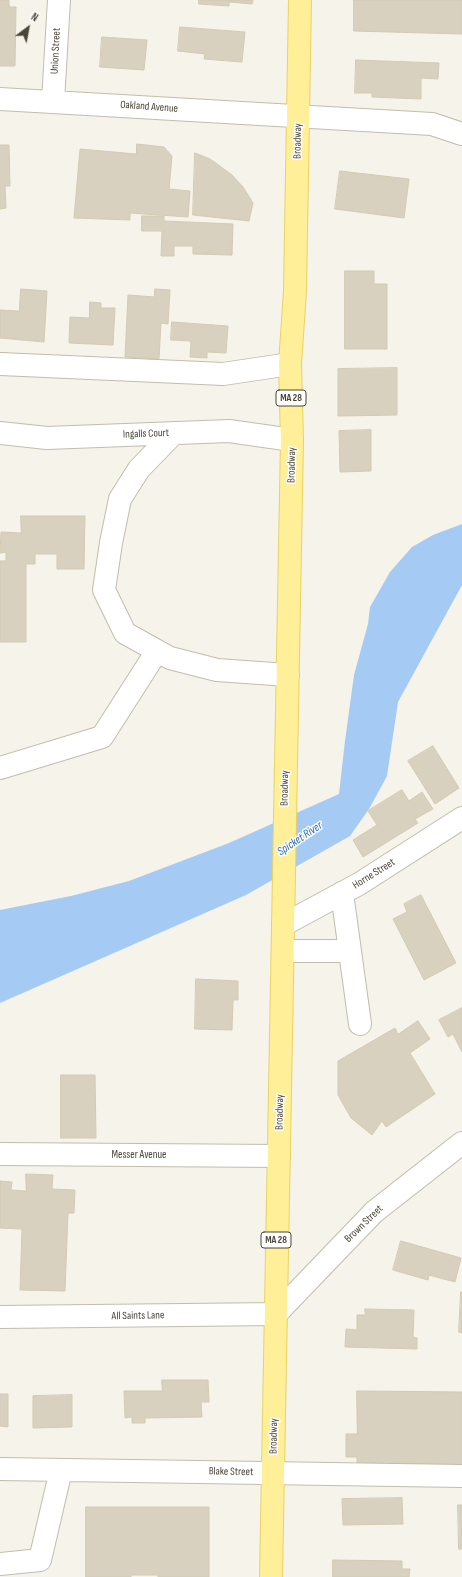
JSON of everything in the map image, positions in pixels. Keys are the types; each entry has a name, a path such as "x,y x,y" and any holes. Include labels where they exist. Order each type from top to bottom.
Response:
{"main road":[{"name":"Broadway","path":"271,1577 292,440 290,364 295,291 300,0"}],"street":[{"name":"Union Street","path":"54,101 59,0"},
{"name":"Oakland Avenue","path":"0,99 432,124 462,134"},
{"path":"1,364 223,374 290,364"},
{"name":"Ingalls Court","path":"0,433 47,438 229,431 292,440"},
{"path":"174,433 139,469 120,499 111,543 104,590 125,633 170,658 217,670 288,675"},
{"path":"0,768 102,737 157,651"},
{"name":"Horne Street","path":"283,925 359,884 462,818"},
{"path":"342,893 360,1024"},
{"path":"283,951 350,951"},
{"name":"Brown Street","path":"276,1314 374,1212 462,1143"},
{"name":"Messer Avenue","path":"0,1154 279,1156"},
{"name":"All Saints Lane","path":"0,1317 276,1314"},
{"name":"Blake Street","path":"0,1469 462,1476"},
{"path":"0,1564 40,1560 61,1470"}],"water":[{"name":"Spicket River","path":"462,524 462,585 398,702 387,776 369,809 350,836 246,895 0,1003 0,910 71,896 129,881 229,843 339,794 354,675 368,624 370,607 390,572 412,547 433,535"}],"building":[{"path":"0,0 9,0 9,7 16,7 15,66 0,66"},
{"path":"199,0 253,0 252,4 229,2 229,6 199,4"},
{"path":"354,0 462,0 462,34 354,31"},
{"path":"180,27 245,32 242,62 204,59 205,54 178,51"},
{"path":"102,37 147,40 144,70 100,67"},
{"path":"356,60 439,63 438,79 421,78 421,99 372,97 372,93 355,93"},
{"path":"137,144 164,147 172,156 169,189 190,191 188,217 130,213 130,220 74,218 80,149 136,154"},
{"path":"0,145 9,145 10,186 5,186 6,208 0,209"},
{"path":"195,153 210,159 220,166 232,175 243,187 253,203 249,221 193,215"},
{"path":"340,171 409,179 404,218 335,209"},
{"path":"142,216 164,216 164,221 233,224 232,255 193,254 193,246 174,246 174,256 161,256 162,231 142,231"},
{"path":"345,271 374,271 374,284 387,284 387,349 345,349"},
{"path":"21,289 47,291 44,342 0,338 0,310 19,311"},
{"path":"155,289 170,290 168,324 161,323 159,359 125,357 128,295 154,297"},
{"path":"90,302 101,303 101,308 115,308 113,345 69,343 70,317 89,318"},
{"path":"172,322 228,326 226,353 207,352 207,358 190,357 191,341 171,340"},
{"path":"397,368 397,415 338,416 338,369"},
{"path":"371,430 371,471 340,472 339,431"},
{"path":"21,516 85,516 84,569 57,569 57,554 35,554 35,564 26,564 26,642 0,642 0,561 6,561 6,552 0,553 1,532 21,533"},
{"path":"433,746 459,788 435,804 408,761"},
{"path":"402,790 409,801 422,792 433,809 415,819 418,823 363,857 353,840 377,825 368,811"},
{"path":"421,895 456,963 424,980 393,919 407,912 404,904"},
{"path":"196,979 238,981 238,1000 233,1000 232,1030 195,1029"},
{"path":"462,1008 462,1052 453,1034 448,1037 439,1020"},
{"path":"418,1021 430,1039 410,1053 435,1094 386,1127 382,1121 372,1135 351,1118 338,1095 338,1061 395,1028 398,1034"},
{"path":"61,1075 95,1075 96,1138 61,1138"},
{"path":"26,1174 53,1175 52,1189 75,1190 74,1213 68,1213 65,1291 20,1290 22,1229 0,1228 0,1181 12,1182 11,1190 26,1191"},
{"path":"401,1241 461,1258 455,1282 429,1275 428,1280 393,1270"},
{"path":"462,1292 462,1333 459,1332"},
{"path":"365,1309 414,1310 413,1337 417,1338 417,1349 345,1347 346,1329 357,1330 357,1315 365,1315"},
{"path":"162,1380 208,1380 209,1402 201,1402 202,1417 145,1418 145,1423 132,1423 132,1417 125,1418 124,1391 162,1391"},
{"path":"357,1391 462,1392 462,1468 357,1467 357,1457 346,1457 346,1434 357,1434"},
{"path":"0,1394 8,1394 8,1427 0,1426"},
{"path":"72,1395 72,1427 33,1428 33,1396"},
{"path":"402,1498 403,1524 343,1525 342,1499"},
{"path":"458,1505 462,1505 462,1549 459,1549"},
{"path":"86,1507 209,1507 209,1577 158,1577 158,1575 131,1575 131,1577 86,1577"},
{"path":"333,1560 402,1561 402,1569 410,1569 409,1577 333,1577"}]}
